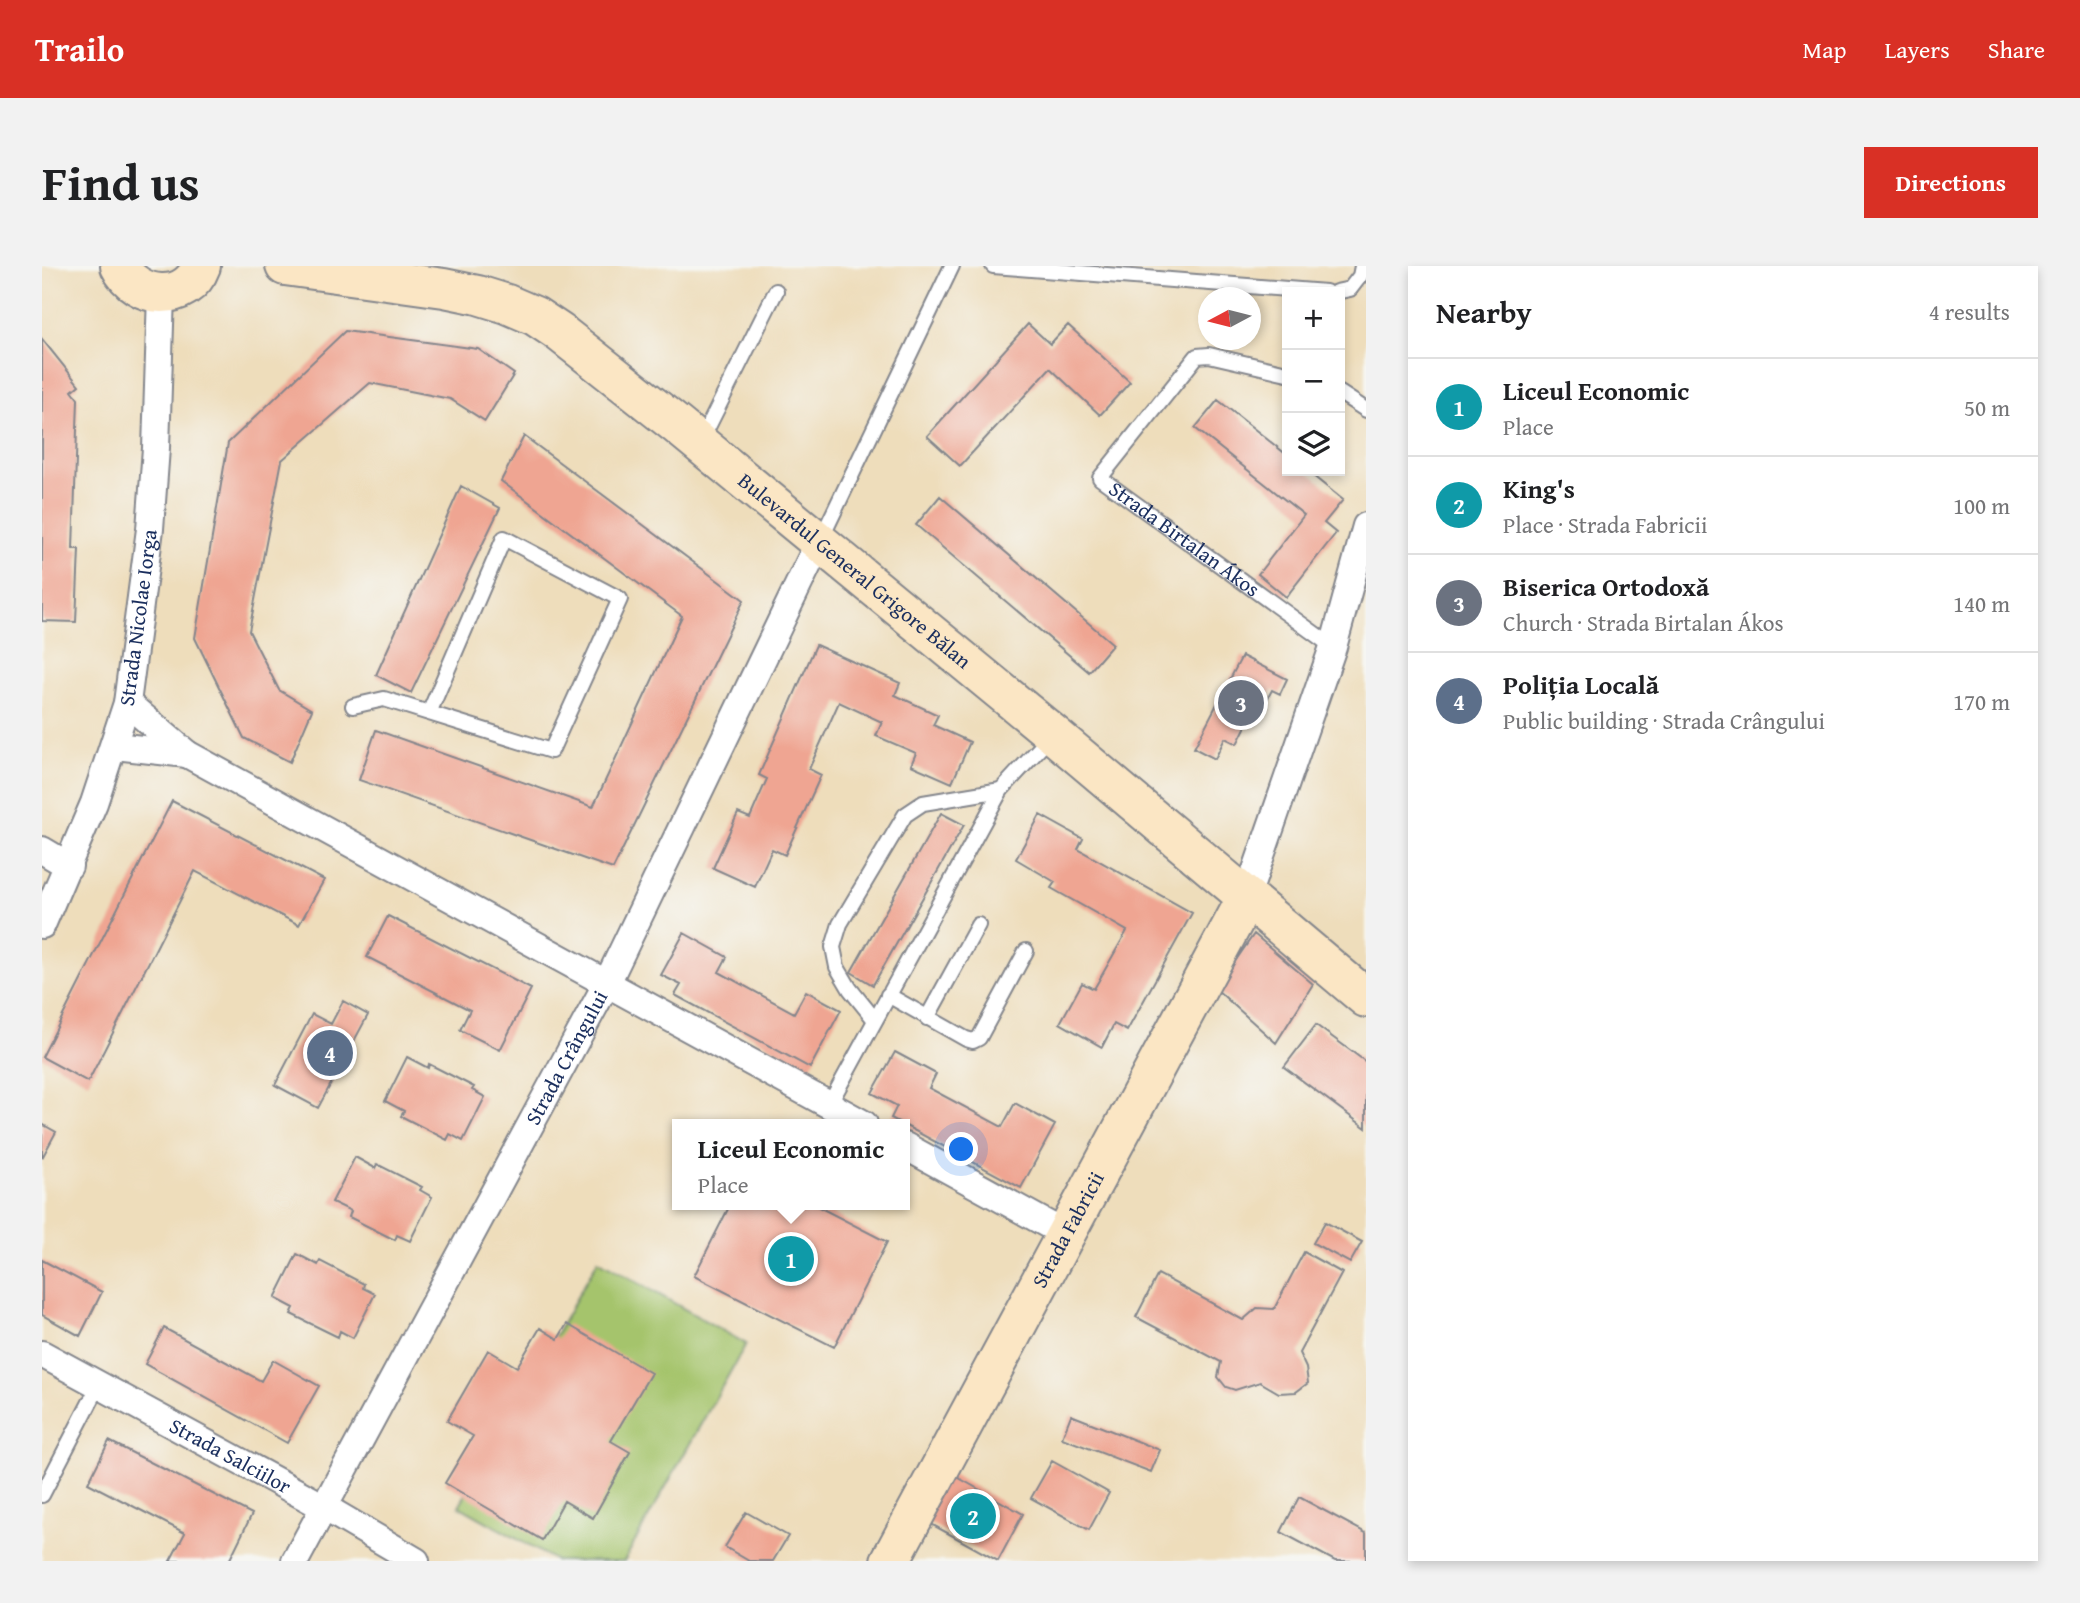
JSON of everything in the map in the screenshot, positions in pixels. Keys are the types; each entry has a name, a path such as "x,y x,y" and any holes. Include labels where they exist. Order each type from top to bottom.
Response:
{"main road":[{"path":"120,266 124,275 135,285 147,292 161,294 176,291 189,284 201,266"},
{"name":"Bulevardul General Grigore Bălan","path":"295,267 478,295 535,316 559,332 1054,734 1366,998"},
{"name":"Strada Fabricii","path":"890,1561 1247,899"}],"street":[{"name":"Strada Nicolae Iorga","path":"42,925 69,866 114,746 127,703 150,528 156,448 161,294"},
{"path":"1247,899 1333,646 1366,526"},
{"name":"Strada Crângului","path":"295,1561 607,983 818,544"},
{"path":"127,703 187,754 855,1119"},
{"path":"114,746 187,754"},
{"path":"42,850 69,866"},
{"path":"910,1149 1067,1235"},
{"name":"Strada Salciilor","path":"42,1354 324,1507 416,1561"}],"lane":[{"path":"818,544 952,266"},
{"path":"993,266 1282,289"},
{"path":"1345,290 1350,289 1360,276 1362,266"},
{"path":"699,444 776,291"},
{"name":"Strada Birtalan Ákos","path":"1282,372 1209,355 1198,356 1100,478 1333,646"},
{"path":"1345,396 1366,410"},
{"path":"353,706 384,699 551,751 620,599 504,538 429,713"},
{"path":"829,1105 1002,790 1054,734"},
{"path":"875,1020 850,989 837,967 833,947 840,924 905,815 923,803 1002,790"},
{"path":"927,1018 978,925"},
{"path":"888,995 973,1041 979,1038 1026,951"},
{"path":"42,1495 99,1385"}],"green space":[{"path":"598,1260 746,1344 624,1561 556,1561 459,1506"}],"building":[{"path":"1028,324 1050,344 1068,325 1130,382 1100,415 1050,368 960,466 927,436"},
{"path":"345,331 478,349 514,374 485,421 450,399 370,383 282,460 249,631 279,690 312,710 290,762 244,738 195,638 228,443"},
{"path":"42,339 79,385 72,391 78,399 73,549 79,549 76,622 42,621"},
{"path":"1218,400 1282,451 1282,476 1313,476 1343,500 1324,523 1336,533 1286,597 1258,574 1304,515 1195,428"},
{"path":"524,436 744,600 613,869 359,780 376,730 593,807 682,616 501,481"},
{"path":"461,486 500,508 411,693 376,675"},
{"path":"940,496 1113,644 1089,672 916,525"},
{"path":"816,645 900,683 895,695 938,715 933,725 970,742 952,783 911,765 916,753 876,736 882,722 839,702 809,769 821,775 785,855 772,849 755,887 713,868 738,813 750,818 767,779 759,775"},
{"path":"1242,656 1287,679 1280,694 1272,690 1259,714 1253,712 1237,744 1225,738 1215,759 1194,748"},
{"path":"172,801 324,880 299,925 195,871 88,1082 42,1057"},
{"path":"941,813 964,825 873,985 851,972"},
{"path":"1040,815 1083,839 1078,849 1192,913 1127,1031 1114,1024 1102,1047 1060,1023 1082,983 1094,989 1127,931 1051,888 1055,882 1016,859"},
{"path":"388,916 531,989 500,1050 460,1030 470,1010 367,957"},
{"path":"684,933 727,957 719,972 794,1013 806,991 841,1010 810,1068 675,995 681,985 661,975"},
{"path":"1254,934 1313,984 1276,1043 1216,989"},
{"path":"343,1001 368,1015 318,1108 275,1085 312,1014 331,1024"},
{"path":"1316,1025 1366,1062 1366,1128 1284,1067"},
{"path":"895,1052 936,1074 929,1088 1002,1127 1015,1103 1055,1125 1021,1188 910,1128 910,1119 891,1118 897,1106 872,1093"},
{"path":"407,1057 428,1068 429,1064 474,1087 472,1090 485,1097 463,1141 450,1134 447,1140 401,1116 404,1111 385,1101"},
{"path":"42,1124 56,1132 42,1158"},
{"path":"355,1157 375,1168 377,1164 422,1187 420,1190 432,1197 410,1241 397,1235 395,1240 349,1217 351,1211 332,1202"},
{"path":"727,1210 825,1210 887,1242 834,1347 694,1276"},
{"path":"1325,1222 1362,1242 1350,1263 1313,1243"},
{"path":"1304,1252 1342,1273 1299,1353 1306,1368 1308,1383 1296,1392 1279,1393 1260,1382 1235,1390 1226,1387 1218,1377 1221,1362 1136,1317 1158,1274 1243,1320 1257,1308 1274,1309"},
{"path":"297,1254 318,1265 320,1261 364,1284 363,1288 375,1294 353,1338 340,1331 338,1337 291,1314 294,1308 275,1298"},
{"path":"42,1260 102,1292 80,1336 42,1315"},
{"path":"567,1324 651,1373 611,1441 630,1452 593,1518 564,1501 542,1540 445,1483 473,1436 447,1421 488,1350 517,1367 540,1328 558,1339"},
{"path":"164,1328 261,1381 273,1360 319,1386 287,1443 145,1364"},
{"path":"1071,1415 1160,1450 1151,1472 1062,1438"},
{"path":"109,1441 252,1514 229,1561 170,1561 185,1533 88,1483"},
{"path":"1052,1461 1109,1493 1089,1530 1031,1498"},
{"path":"948,1472 1023,1514 998,1561 922,1519"},
{"path":"1299,1497 1366,1533 1366,1561 1335,1561 1281,1532"},
{"path":"746,1512 788,1536 773,1561 749,1561 725,1547"}],"place":[{"name":"Biserica Ortodoxă","path":"1241,703"},
{"name":"Poliția Locală","path":"330,1053"},
{"name":"Liceul Economic","path":"791,1259"},
{"name":"King's","path":"973,1516"}]}
